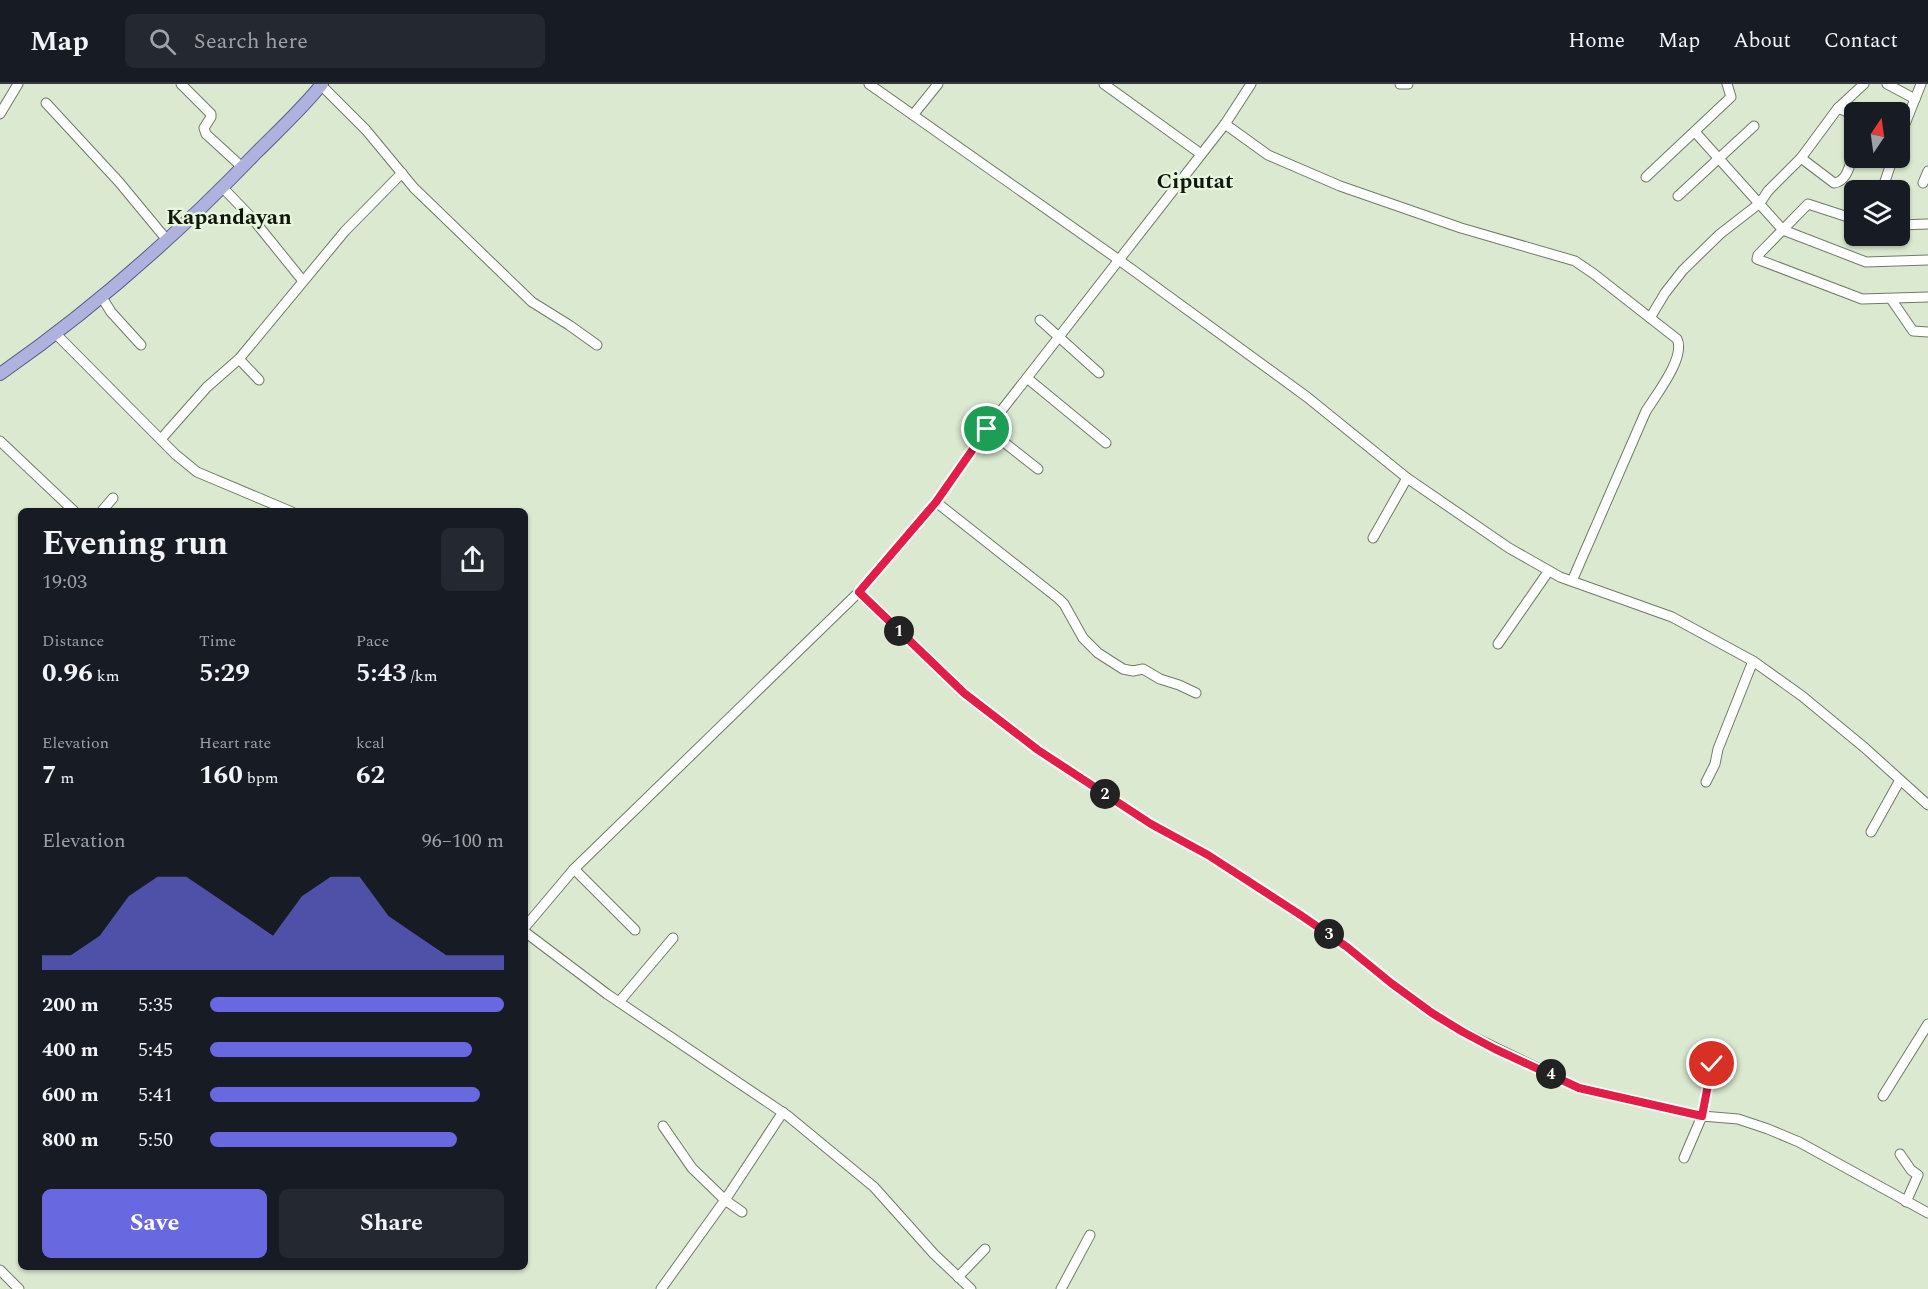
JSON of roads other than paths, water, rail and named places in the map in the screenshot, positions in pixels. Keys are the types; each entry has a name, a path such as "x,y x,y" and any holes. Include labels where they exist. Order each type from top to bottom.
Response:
{"main road":[{"path":"0,374 55,333 167,240 322,84"}],"street":[{"path":"0,114 18,84"},
{"path":"181,84 211,114 204,128 206,134 242,167"},
{"path":"322,84 366,130 414,188 532,302 597,345"},
{"path":"869,84 1119,260 1307,397 1407,478 1509,548 1548,572 1672,617 1753,661 1802,696 1865,748 1928,805"},
{"path":"913,115 938,84"},
{"path":"1104,84 1202,154"},
{"path":"528,923 574,868 859,592 936,502 987,429 1225,124 1251,84"},
{"path":"1400,84 1408,84"},
{"path":"1646,177 1731,97 1727,84"},
{"path":"1650,318 1683,270 1720,234 1760,203 1768,191 1801,158 1838,108 1863,84"},
{"path":"1887,84 1915,99"},
{"path":"1910,111 1921,84"},
{"path":"46,103 119,182 167,240"},
{"path":"1838,108 1844,111"},
{"path":"1225,124 1268,154 1340,186 1461,228 1575,261 1677,339 1680,345 1679,353 1662,390 1646,411 1572,581"},
{"path":"1678,196 1754,126"},
{"path":"1695,132 1783,230 1866,262 1928,260"},
{"path":"1801,158 1834,183 1844,179 1848,168"},
{"path":"1923,183 1928,171"},
{"path":"161,439 207,387 239,359 345,231 402,173"},
{"path":"222,187 252,218 303,281"},
{"path":"1844,216 1808,204 1758,255 1757,261 1862,299 1928,297"},
{"path":"1910,225 1928,224"},
{"path":"101,296 111,312 141,345"},
{"path":"1891,299 1913,331 1928,332"},
{"path":"1040,320 1099,372"},
{"path":"55,333 197,472 282,508"},
{"path":"239,359 259,380"},
{"path":"1027,378 1106,443"},
{"path":"987,429 1038,469"},
{"path":"0,441 71,508"},
{"path":"1373,538 1407,478"},
{"path":"104,508 113,498"},
{"path":"936,502 1059,599 1083,638 1103,657 1123,669 1133,671 1143,669 1160,679 1196,693"},
{"path":"1498,644 1548,572"},
{"path":"859,592 964,693 1030,744 1151,824 1208,855 1299,914 1347,947 1391,983 1440,1018 1495,1049 1579,1088 1702,1116 1738,1119 1768,1129 1799,1142 1928,1213"},
{"path":"1706,782 1715,764 1718,749 1753,661"},
{"path":"1871,832 1900,780"},
{"path":"574,868 635,930"},
{"path":"528,934 619,1002 783,1112 874,1187 934,1254 971,1289"},
{"path":"619,1002 673,938"},
{"path":"1883,1096 1928,1024"},
{"path":"1684,1158 1702,1116 1712,1064"},
{"path":"661,1289 725,1200 783,1112"},
{"path":"663,1126 692,1168 725,1200 742,1212"},
{"path":"1900,1154 1911,1170 1918,1175 1906,1202"},
{"path":"1060,1289 1090,1235"},
{"path":"958,1277 985,1249"},
{"path":"0,1270 19,1289"}],"district":[{"name":"Ciputat","path":"1195,181"},
{"name":"Kapandayan","path":"229,217"}]}
